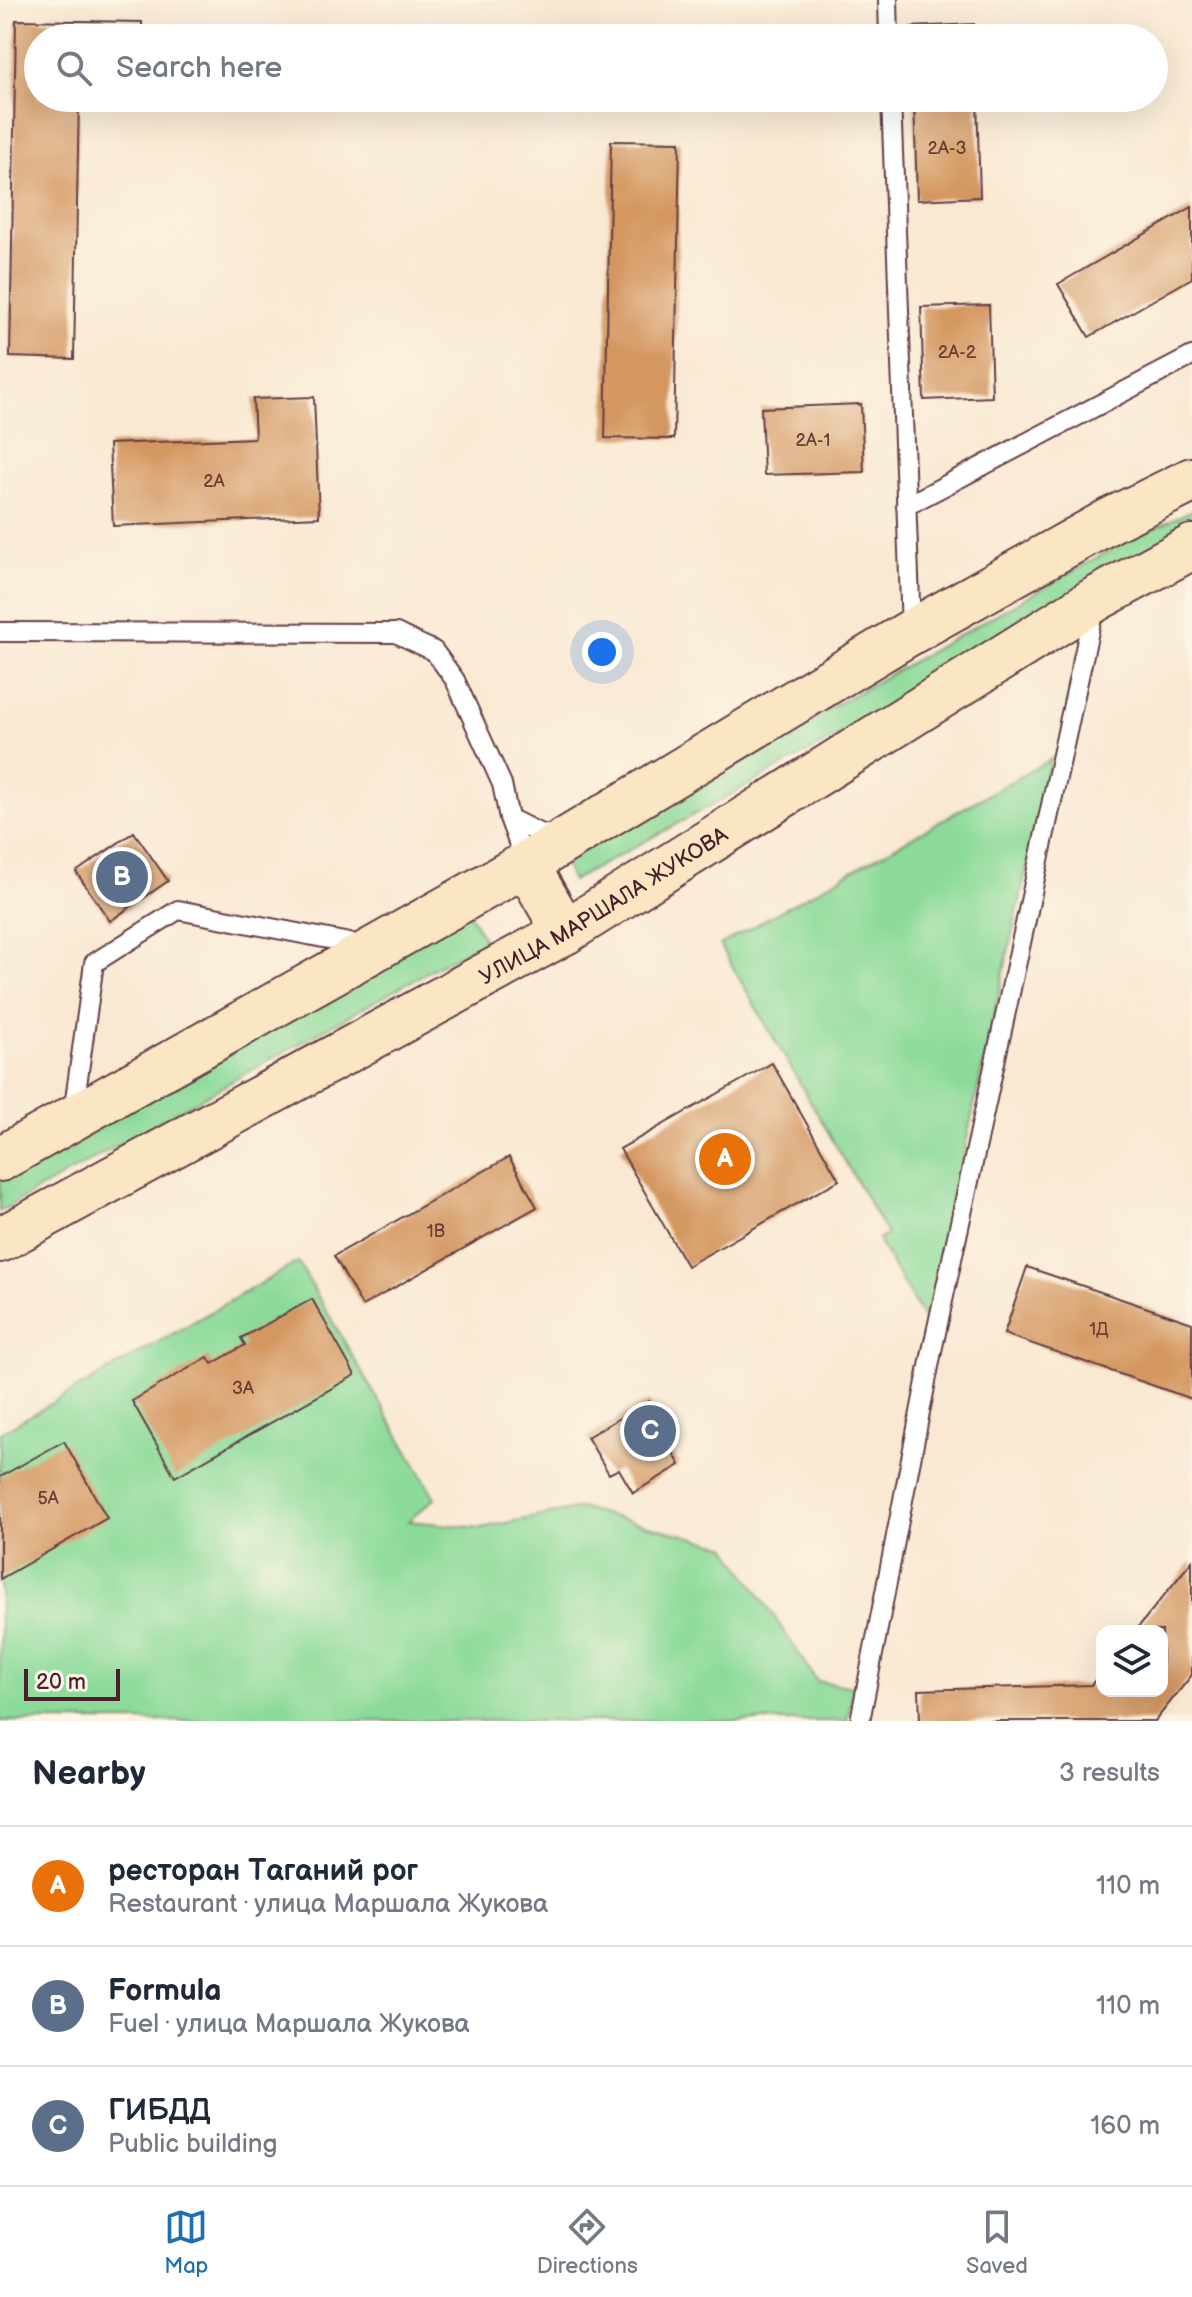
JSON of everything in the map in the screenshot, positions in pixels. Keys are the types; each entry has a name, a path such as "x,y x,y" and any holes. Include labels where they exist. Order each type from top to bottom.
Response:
{"main road":[{"path":"0,1159 526,864 911,632 1111,520 1192,480"},
{"name":"УЛИЦА МАРШАЛА ЖУКОВА","path":"0,1240 565,932 1096,599 1192,547"},
{"path":"526,864 565,932"}],"lane":[{"path":"888,0 889,24"},
{"path":"892,112 911,632"},
{"path":"906,506 1192,356"},
{"path":"860,1721 932,1351 1096,599"},
{"path":"0,632 396,633 434,651 455,680 502,784 509,818 526,864"},
{"path":"509,818 539,833 569,838"},
{"path":"73,1118 94,963 178,910 376,948"}],"green space":[{"path":"1192,510 1192,543 572,881 562,859 1123,543"},
{"path":"1051,759 926,1323 878,1240 887,1234 720,945"},
{"path":"468,911 484,940 0,1211 0,1173"},
{"path":"298,1262 435,1498 408,1521 481,1528 580,1508 727,1546 817,1681 854,1687 847,1721 0,1721 0,1433"}],"building":[{"path":"16,20 142,22 24,24 24,112 79,112 74,359 10,357"},
{"path":"914,112 977,112 980,197 917,200"},
{"path":"611,141 680,142 674,439 605,438"},
{"path":"1192,207 1192,278 1089,337 1058,284"},
{"path":"989,305 992,397 924,400 921,307"},
{"path":"314,397 319,517 113,526 109,444 255,438 253,399"},
{"path":"861,404 864,472 764,475 761,408"},
{"path":"134,832 168,881 110,921 76,872"},
{"path":"772,1063 839,1180 687,1266 620,1149"},
{"path":"509,1157 537,1207 362,1306 334,1256"},
{"path":"1027,1267 1192,1323 1192,1399 1004,1334"},
{"path":"312,1299 355,1375 175,1477 132,1401 208,1357 212,1364 245,1345 241,1338"},
{"path":"649,1401 672,1441 668,1443 680,1465 633,1493 619,1469 609,1474 587,1437"},
{"path":"64,1441 107,1518 0,1579 0,1477"},
{"path":"1192,1561 1192,1675 1155,1721 920,1721 919,1690 1091,1685 1096,1679 1096,1697 1168,1697 1168,1625 1140,1625"}],"place":[{"name":"Formula","path":"122,877"},
{"name":"ресторан Таганий рог","path":"725,1159"},
{"name":"ГИБДД","path":"650,1431"}]}
